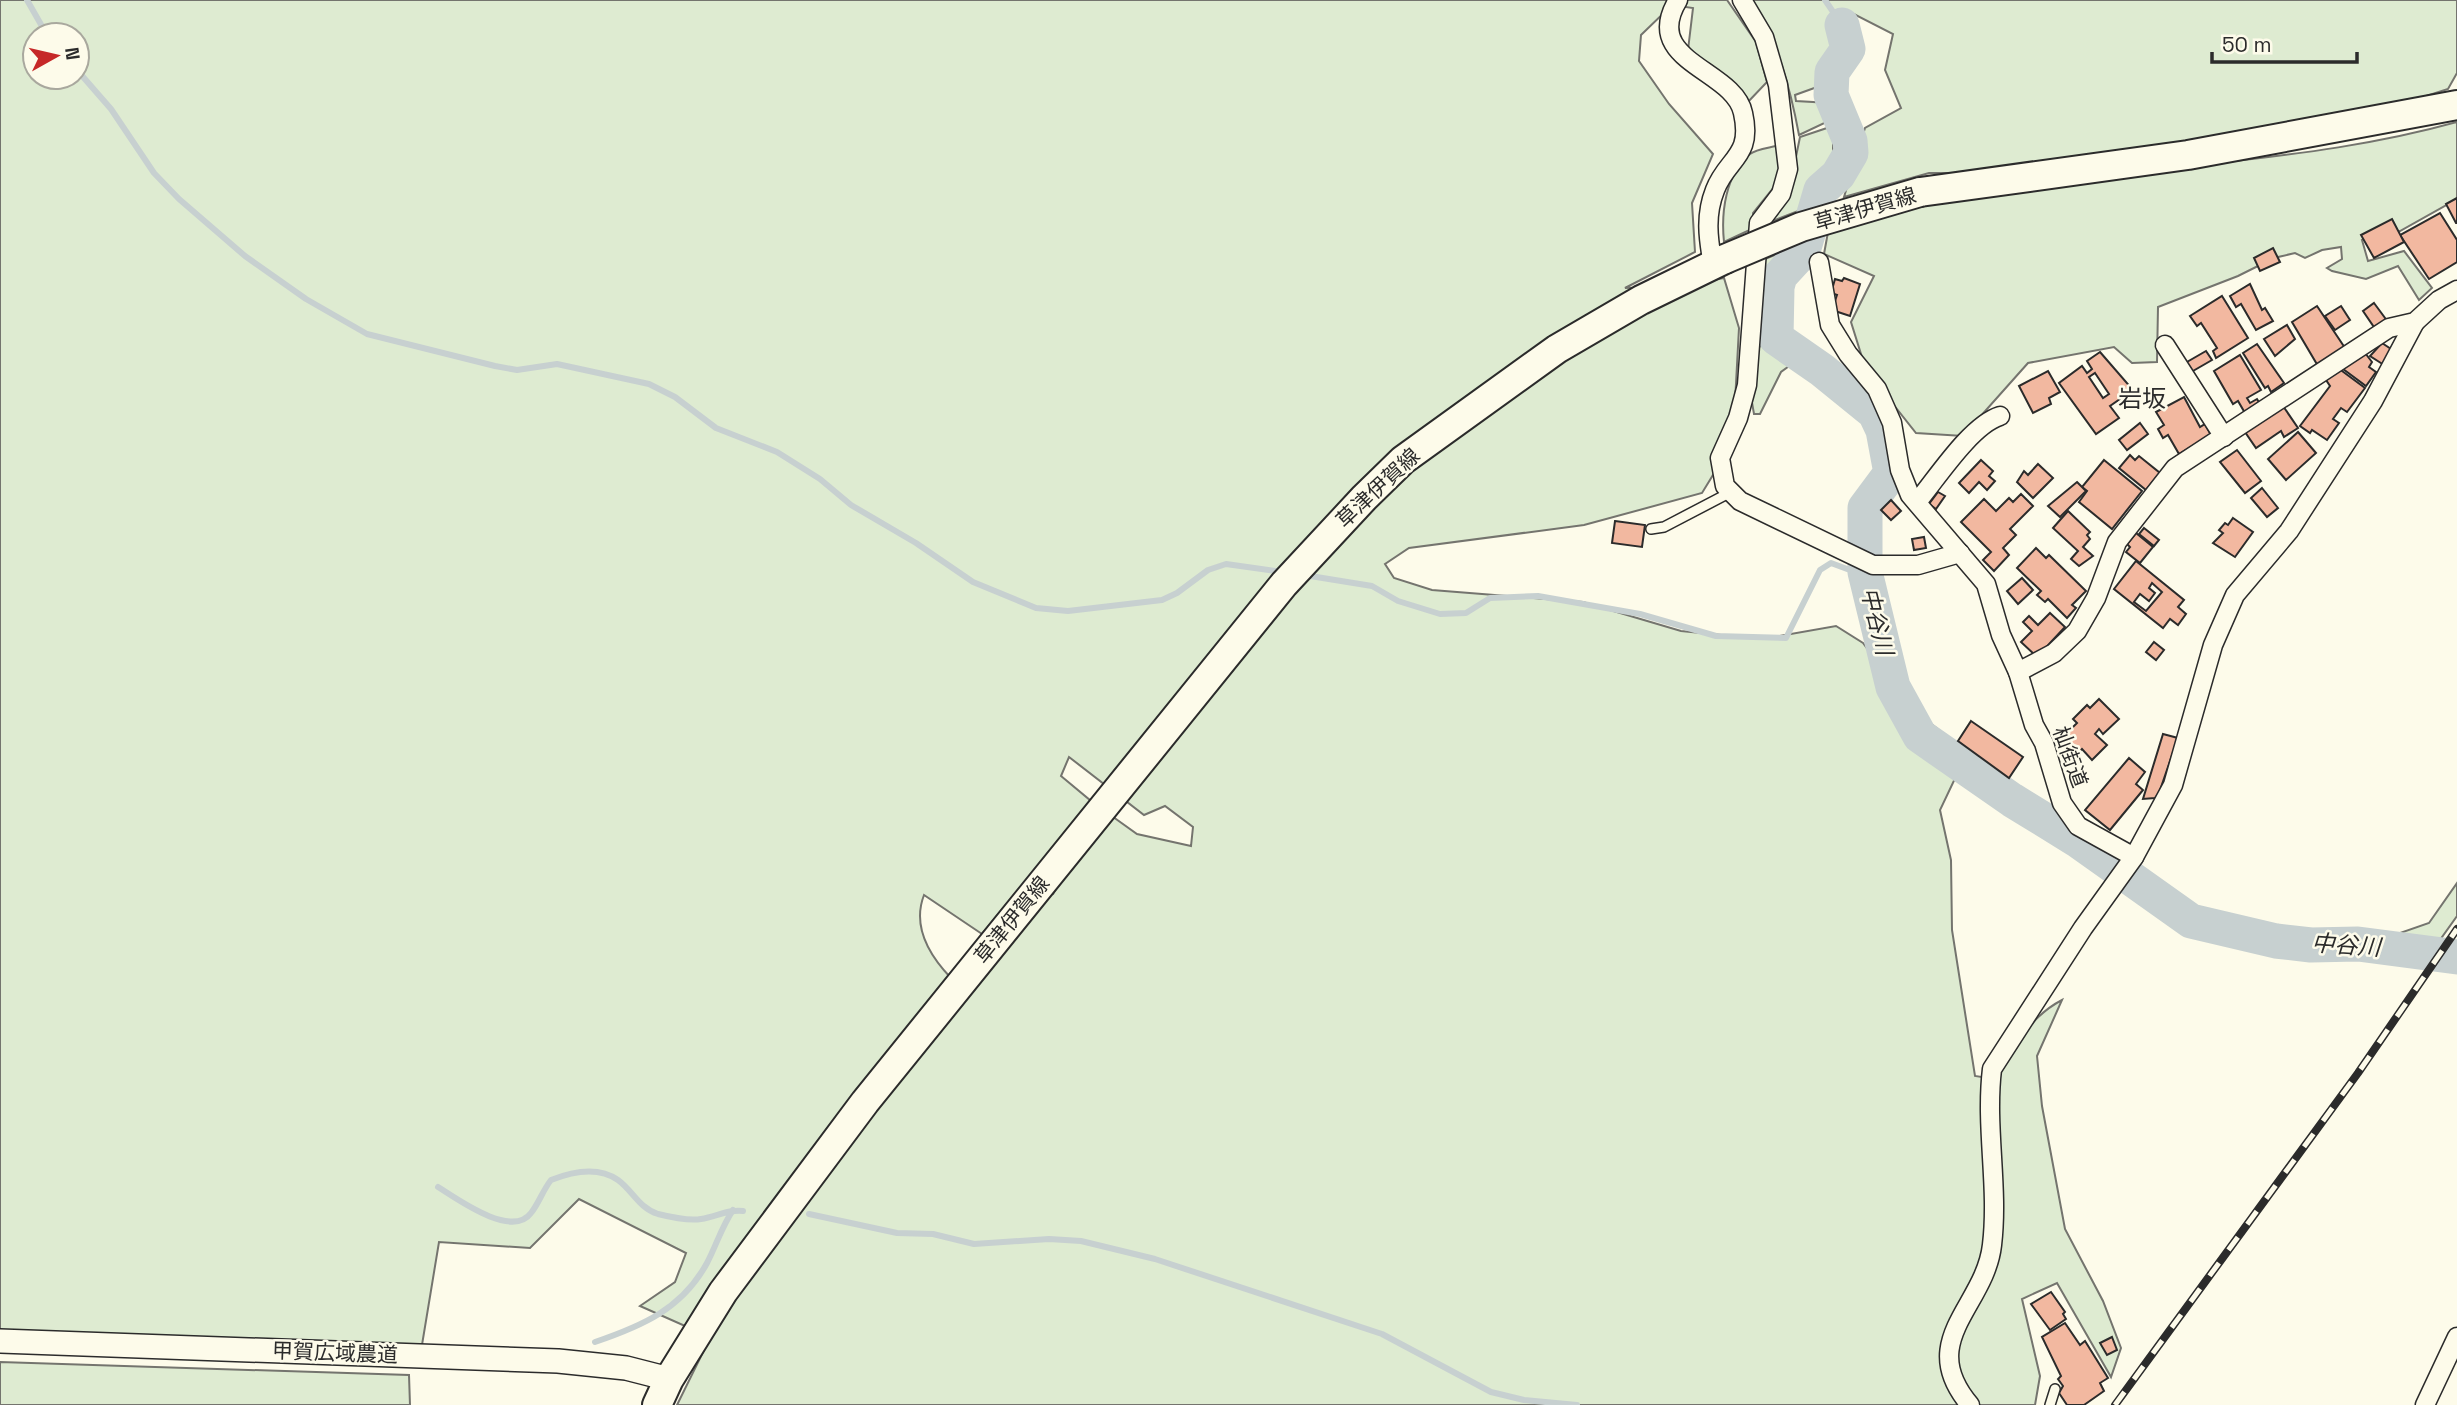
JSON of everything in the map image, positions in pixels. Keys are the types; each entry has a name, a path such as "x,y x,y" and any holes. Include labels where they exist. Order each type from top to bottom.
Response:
{"main road":[{"name":"草津伊賀線","path":"657,1405 669,1379 723,1292 865,1102 1284,584 1403,460 1557,349 1641,300 1719,262 1801,227 1920,192 2188,155 2457,105"}],"street":[{"path":"1678,0 1671,17 1670,33 1676,47 1689,62 1735,92 1743,111 1746,140 1737,159 1715,187 1707,217 1719,262"},
{"path":"1742,0 1765,37 1778,85 1788,169 1781,194 1759,223 1747,385 1738,418 1720,458 1721,477 1740,501 1873,565 1917,565 1960,553"},
{"name":"杣街道","path":"1819,262 1830,325 1848,354 1877,389 1892,423 1900,470 1910,495 1986,584 2001,635 2018,672 2022,693 2044,743 2062,803 2078,826 2128,865"},
{"path":"1970,1405 1957,1390 1950,1371 1949,1344 1992,1248 1995,1214 1989,1106 1992,1069 2128,865 2173,785 2213,645 2235,595 2289,531 2373,401 2415,322 2439,300 2457,289"},
{"path":"2018,672 2054,653 2077,631 2095,598 2117,542 2175,468 2389,328 2415,322"},
{"path":"2165,345 2224,438"},
{"path":"1917,502 1974,433 1991,419 2000,416"},
{"path":"2425,1405 2457,1336"},
{"name":"甲賀広域農道","path":"0,1341 558,1361 626,1367 669,1379"}],"lane":[{"path":"1651,528 1664,527 1731,492"},
{"path":"2050,1405 2055,1389"}],"green space":[{"path":"0,0 1727,0 1756,42 1767,82 1746,104 1688,50 1693,8 1672,5 1641,35 1639,61 1669,104 1713,154 1692,203 1695,252 1625,288 1678,286 1724,278 1739,328 1735,402 1716,470 1702,493 1584,525 1409,548 1385,564 1394,578 1432,590 1583,602 1681,631 1762,639 1836,626 1863,643 1912,709 1944,734 1960,768 1940,810 1951,860 1952,930 1975,1076 1994,1079 2031,1025 2040,1015 2062,1000 2037,1056 2042,1106 2065,1229 2103,1301 2121,1348 2111,1377 2057,1283 2022,1299 2040,1376 2035,1405 677,1405 708,1342 749,1279 830,1171 849,1111 829,1126 685,1326 640,1306 675,1282 686,1253 579,1199 530,1248 439,1242 422,1345 0,1330","holes":["1069,757 1144,815 1165,806 1193,827 1191,846 1137,834 1109,814 1080,847 1053,894 1023,898 951,978 935,959 921,929 924,895 982,934 1091,801 1061,776"]},
{"path":"1752,0 2457,0 2457,73 2448,89 2218,163 2338,147 2457,122 2457,199 2400,231 2362,240 2368,261 2404,251 2432,288 2419,300 2398,266 2366,279 2332,271 2327,268 2342,259 2341,247 2322,250 2305,258 2295,253 2274,258 2238,276 2158,307 2157,362 2132,363 2114,347 2028,363 1963,436 1916,433 1866,370 1851,322 1874,276 1824,254 1828,232 1979,173 1929,173 1844,197 1865,128 1901,108 1885,70 1893,34 1850,12 1845,52 1832,55 1831,82 1795,95 1796,101 1830,103 1833,119 1799,135 1782,65"},
{"path":"1833,126 1833,170 1820,184 1806,208 1765,224 1790,186 1800,137"},
{"path":"1776,146 1783,159 1779,181 1753,213 1754,228 1724,242 1724,207 1735,173 1753,152"},
{"path":"1795,247 1782,303 1781,336 1796,361 1781,372 1760,414 1754,414 1751,397 1755,357 1762,341 1760,261"},
{"path":"2457,883 2457,916 2437,944 2397,934 2429,923"},
{"path":"0,1362 409,1375 410,1405 0,1405"}],"building":[{"path":"2457,198 2457,223 2456,223 2446,204"},
{"path":"2440,213 2457,240 2457,262 2429,279 2400,235"},
{"path":"2392,219 2404,242 2374,258 2361,235"},
{"path":"2273,248 2280,262 2260,271 2254,258"},
{"path":"1844,278 1860,284 1850,316 1832,310 1837,295 1831,293 1835,279 1842,281"},
{"path":"2250,284 2262,310 2265,308 2273,321 2256,330 2241,304 2236,307 2230,296"},
{"path":"2222,296 2248,338 2216,358 2213,351 2217,348 2201,323 2197,326 2190,316"},
{"path":"2374,303 2388,322 2376,330 2363,311"},
{"path":"2317,306 2345,348 2318,366 2292,322"},
{"path":"2341,306 2350,320 2335,330 2325,316"},
{"path":"2287,325 2295,339 2275,356 2264,339"},
{"path":"2382,343 2394,351 2384,365 2370,356"},
{"path":"2257,344 2284,383 2271,392 2268,386 2265,388 2243,353"},
{"path":"2362,349 2372,362 2369,367 2376,372 2366,386 2339,366"},
{"path":"2206,351 2212,360 2186,375 2180,366"},
{"path":"2100,352 2133,390 2110,406 2119,418 2096,434 2059,383 2082,366 2087,373 2092,369 2087,361","holes":["2095,373 2109,394 2103,398 2089,377"]},
{"path":"2240,355 2261,390 2247,398 2250,403 2257,399 2260,404 2245,413 2238,401 2233,404 2214,371"},
{"path":"2338,368 2365,388 2347,412 2341,408 2333,419 2339,423 2327,440 2300,426 2330,386 2324,377"},
{"path":"2048,371 2060,392 2049,398 2051,404 2033,413 2019,386"},
{"path":"2184,397 2200,427 2205,424 2211,435 2179,454 2168,435 2163,438 2158,429 2164,425 2156,412"},
{"path":"2283,406 2298,428 2284,437 2281,431 2256,448 2245,432"},
{"path":"2140,423 2148,434 2127,450 2119,440"},
{"path":"2298,432 2316,453 2286,480 2268,459"},
{"path":"2237,450 2261,481 2245,493 2220,462"},
{"path":"2130,455 2135,460 2139,456 2160,473 2146,490 2119,468"},
{"path":"1981,460 1993,471 1989,476 1995,481 1987,490 1979,482 1969,493 1959,483"},
{"path":"2104,460 2142,491 2112,529 2079,502 2087,491 2082,487"},
{"path":"2038,464 2053,478 2033,498 2017,482 2024,471 2028,475"},
{"path":"2077,482 2086,491 2060,517 2048,506"},
{"path":"2262,488 2278,508 2267,517 2251,498"},
{"path":"1938,492 1945,496 1936,509 1929,504"},
{"path":"2021,494 2033,506 2010,529 2016,535 2003,548 2009,555 1994,571 1983,560 1991,552 1961,522 1984,499 1996,511 2009,498 2013,502"},
{"path":"1891,500 1901,511 1891,520 1881,510"},
{"path":"2068,511 2090,532 2087,535 2090,539 2083,547 2093,556 2079,566 2071,559 2078,551 2053,528"},
{"path":"2233,518 2253,532 2235,557 2213,543 2223,533 2219,530"},
{"path":"1615,521 1645,525 1642,547 1612,543"},
{"path":"2144,528 2159,540 2154,546 2139,534"},
{"path":"2136,533 2153,547 2140,563 2126,552 2130,547 2127,544"},
{"path":"1924,537 1926,548 1914,550 1912,539"},
{"path":"2036,548 2046,558 2049,555 2086,591 2072,605 2076,608 2067,618 2048,599 2045,602 2037,595 2041,591 2017,568"},
{"path":"2136,561 2184,600 2178,607 2186,614 2178,625 2170,619 2163,628 2114,589","holes":["2152,583 2162,592 2146,611 2134,602 2140,594 2149,601 2155,593 2149,588"]},
{"path":"2022,578 2033,590 2018,604 2007,591"},
{"path":"2050,613 2065,627 2037,657 2021,642 2032,631 2023,622 2029,616 2038,625"},
{"path":"2154,642 2164,650 2156,660 2146,652"},
{"path":"2099,699 2119,719 2103,734 2099,729 2095,734 2107,745 2092,760 2082,749 2075,757 2059,741 2077,723 2073,719 2087,705 2090,708"},
{"path":"1971,721 2023,757 2009,778 1958,741"},
{"path":"2163,734 2178,738 2159,793 2155,798 2143,799"},
{"path":"2129,758 2145,772 2136,784 2143,790 2110,830 2085,810"},
{"path":"2051,1292 2065,1312 2063,1314 2066,1319 2050,1330 2031,1304"},
{"path":"2065,1323 2080,1345 2085,1341 2108,1378 2100,1383 2104,1391 2084,1405 2067,1405 2059,1393 2063,1386 2058,1379 2061,1376 2042,1337"},
{"path":"2112,1337 2117,1350 2107,1355 2100,1343"}],"waterway":[{"path":"27,0 39,21"},
{"name":"中谷川","path":"1825,0 1842,25"},
{"name":"中谷川","path":"1842,25 1848,49 1832,72 1831,95 1850,141 1851,153 1838,175 1821,190 1803,251 1780,276 1777,287 1776,338 1822,370 1875,413 1883,430 1891,473 1865,508 1865,572 1893,687 1920,736 2012,800 2077,840 2191,921 2276,941 2311,945 2358,944 2457,957"},
{"path":"91,86 111,109 154,173 179,199 245,256 306,299 367,334 517,370 557,364 649,384 675,397 716,428 777,452 820,479 851,505 916,543 973,582 1036,608 1068,611 1162,600 1177,593 1208,570 1226,564 1282,572"},
{"path":"1304,575 1372,586 1398,601 1440,614 1466,613 1490,598 1538,596 1640,614 1716,636 1786,638 1820,570 1831,563 1866,576"},
{"path":"438,1187 485,1214 511,1222 522,1220 531,1213 551,1180 585,1172 602,1173 618,1180 641,1204 658,1214 696,1219 743,1211"},
{"path":"595,1342 659,1314 686,1292 707,1263 733,1210"},
{"path":"809,1214 897,1233 933,1234 974,1244 1049,1239 1081,1241 1155,1259 1382,1334 1491,1392 1524,1400 1577,1405"}],"railway":[{"path":"2115,1405 2358,1073 2457,929"}],"district":[{"name":"岩坂","path":"2142,399"}]}
